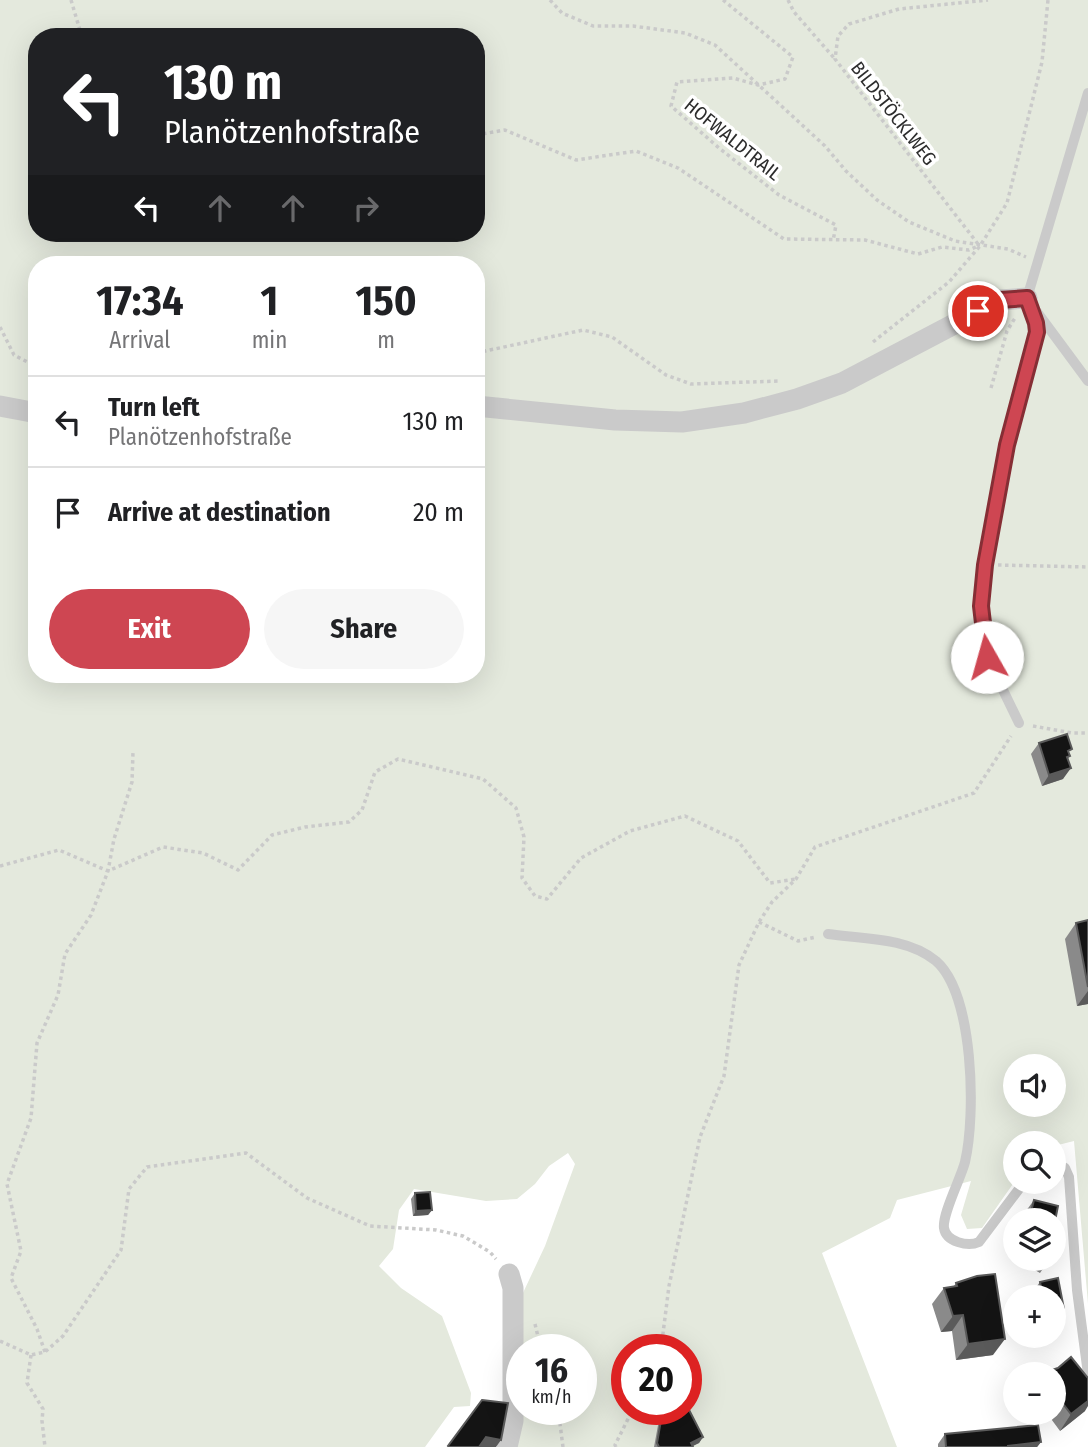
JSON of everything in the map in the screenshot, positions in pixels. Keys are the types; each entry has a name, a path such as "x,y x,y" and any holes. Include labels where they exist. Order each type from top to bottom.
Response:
{"street":[{"path":"485,406 615,420 682,422 744,413 797,399 842,383 1000,300 1027,298"},
{"path":"0,405 28,411"},
{"path":"507,1447 513,1421 513,1288 509,1274"}],"lane":[{"path":"1019,723 987,657 981,606 985,565 1007,445 1037,332 1027,298 1088,93"},
{"path":"1027,298 1088,381"},
{"path":"828,934 900,943 921,951 942,967 953,989 961,1012 970,1060 971,1116 965,1160 944,1222 946,1233 961,1243 979,1242 1015,1194"},
{"path":"1066,1170 1069,1177 1077,1290 1088,1374"}],"path":[{"path":"71,0 79,28"},
{"path":"550,0 562,13 593,26 633,26 685,33 715,45 825,146 877,201 909,222 956,241 1008,249 1038,262"},
{"path":"723,0 793,57 785,79 758,85"},
{"path":"788,0 794,12 835,59"},
{"name":"BILDSTÖCKLWEG","path":"979,246 835,59 838,36 849,24 899,9 988,0"},
{"path":"862,348 949,282 979,246 1007,203 1042,62 1048,0"},
{"name":"HOFWALDTRAIL","path":"758,85 733,78 677,82 671,106 779,195 836,225 834,241"},
{"path":"485,133 505,130 576,160 636,151 678,168 785,239 865,240 918,254 942,247 968,250 979,246"},
{"path":"990,388 1007,331 1027,298"},
{"path":"0,327 13,355 28,362"},
{"path":"485,351 583,330 612,337 666,375 691,384 779,382"},
{"path":"985,565 1088,567"},
{"path":"663,1334 669,1286 700,1137 724,1076 738,965 772,902 796,879 815,847 974,793 1019,723 1072,733 1088,733"},
{"path":"45,1352 37,1329 11,1278 21,1251 7,1184 31,1118 37,1043 58,995 65,954 91,915 108,871 114,839 132,782 133,752"},
{"path":"0,866 58,850 108,871 163,848 203,853 237,870 272,835 305,827 349,822 362,810 374,772 398,759 483,779 516,807 524,837 522,878 535,896 547,899 581,858 630,831 685,816 738,841 770,883 796,879"},
{"path":"760,922 798,941 828,934"},
{"path":"0,1341 31,1355 45,1352 63,1336 121,1250 129,1189 147,1167 246,1153 307,1198 370,1226 436,1230 463,1236 491,1252 509,1274"},
{"path":"31,1355 27,1383 43,1409 45,1447"},
{"path":"560,1425 563,1447"},
{"path":"616,1447 626,1425"}],"shaded area":[{"path":"0,0 1088,0 1088,1304 1074,1141 1066,1143 1066,1131 1003,1131 1003,1194 1006,1194 982,1228 967,1229 961,1215 971,1181 897,1200 890,1218 822,1253 897,1447 514,1447 519,1425 597,1425 597,1334 522,1334 522,1295 545,1246 575,1164 568,1153 549,1166 535,1184 517,1199 486,1201 414,1189 399,1210 393,1249 379,1266 401,1288 442,1316 471,1393 470,1406 454,1407 425,1447 0,1447"}],"building":[{"path":"1067,734 1072,749 1068,751 1070,756 1067,757 1071,768 1049,775 1039,743"},
{"path":"1088,920 1088,987 1076,923"},
{"path":"430,1192 432,1210 416,1211 415,1193"},
{"path":"1034,1200 1058,1206 1058,1208 1032,1208"},
{"path":"995,1274 1003,1339 968,1344 963,1315 953,1316 944,1288 957,1286 956,1283"},
{"path":"1058,1278 1059,1285 1041,1285 1040,1282"},
{"path":"1071,1357 1088,1378 1088,1401 1071,1414 1066,1408 1065,1362"},
{"path":"482,1400 506,1403 501,1440 486,1437 479,1447 448,1446"},
{"path":"660,1425 697,1425 703,1437 691,1443 693,1447 659,1447 657,1443"},
{"path":"1038,1425 1041,1442 1008,1447 946,1447 945,1434"}],"route":[{"path":"978,311 1000,300 1027,298 1037,332 1007,445 985,565 981,606 987,657"}]}
